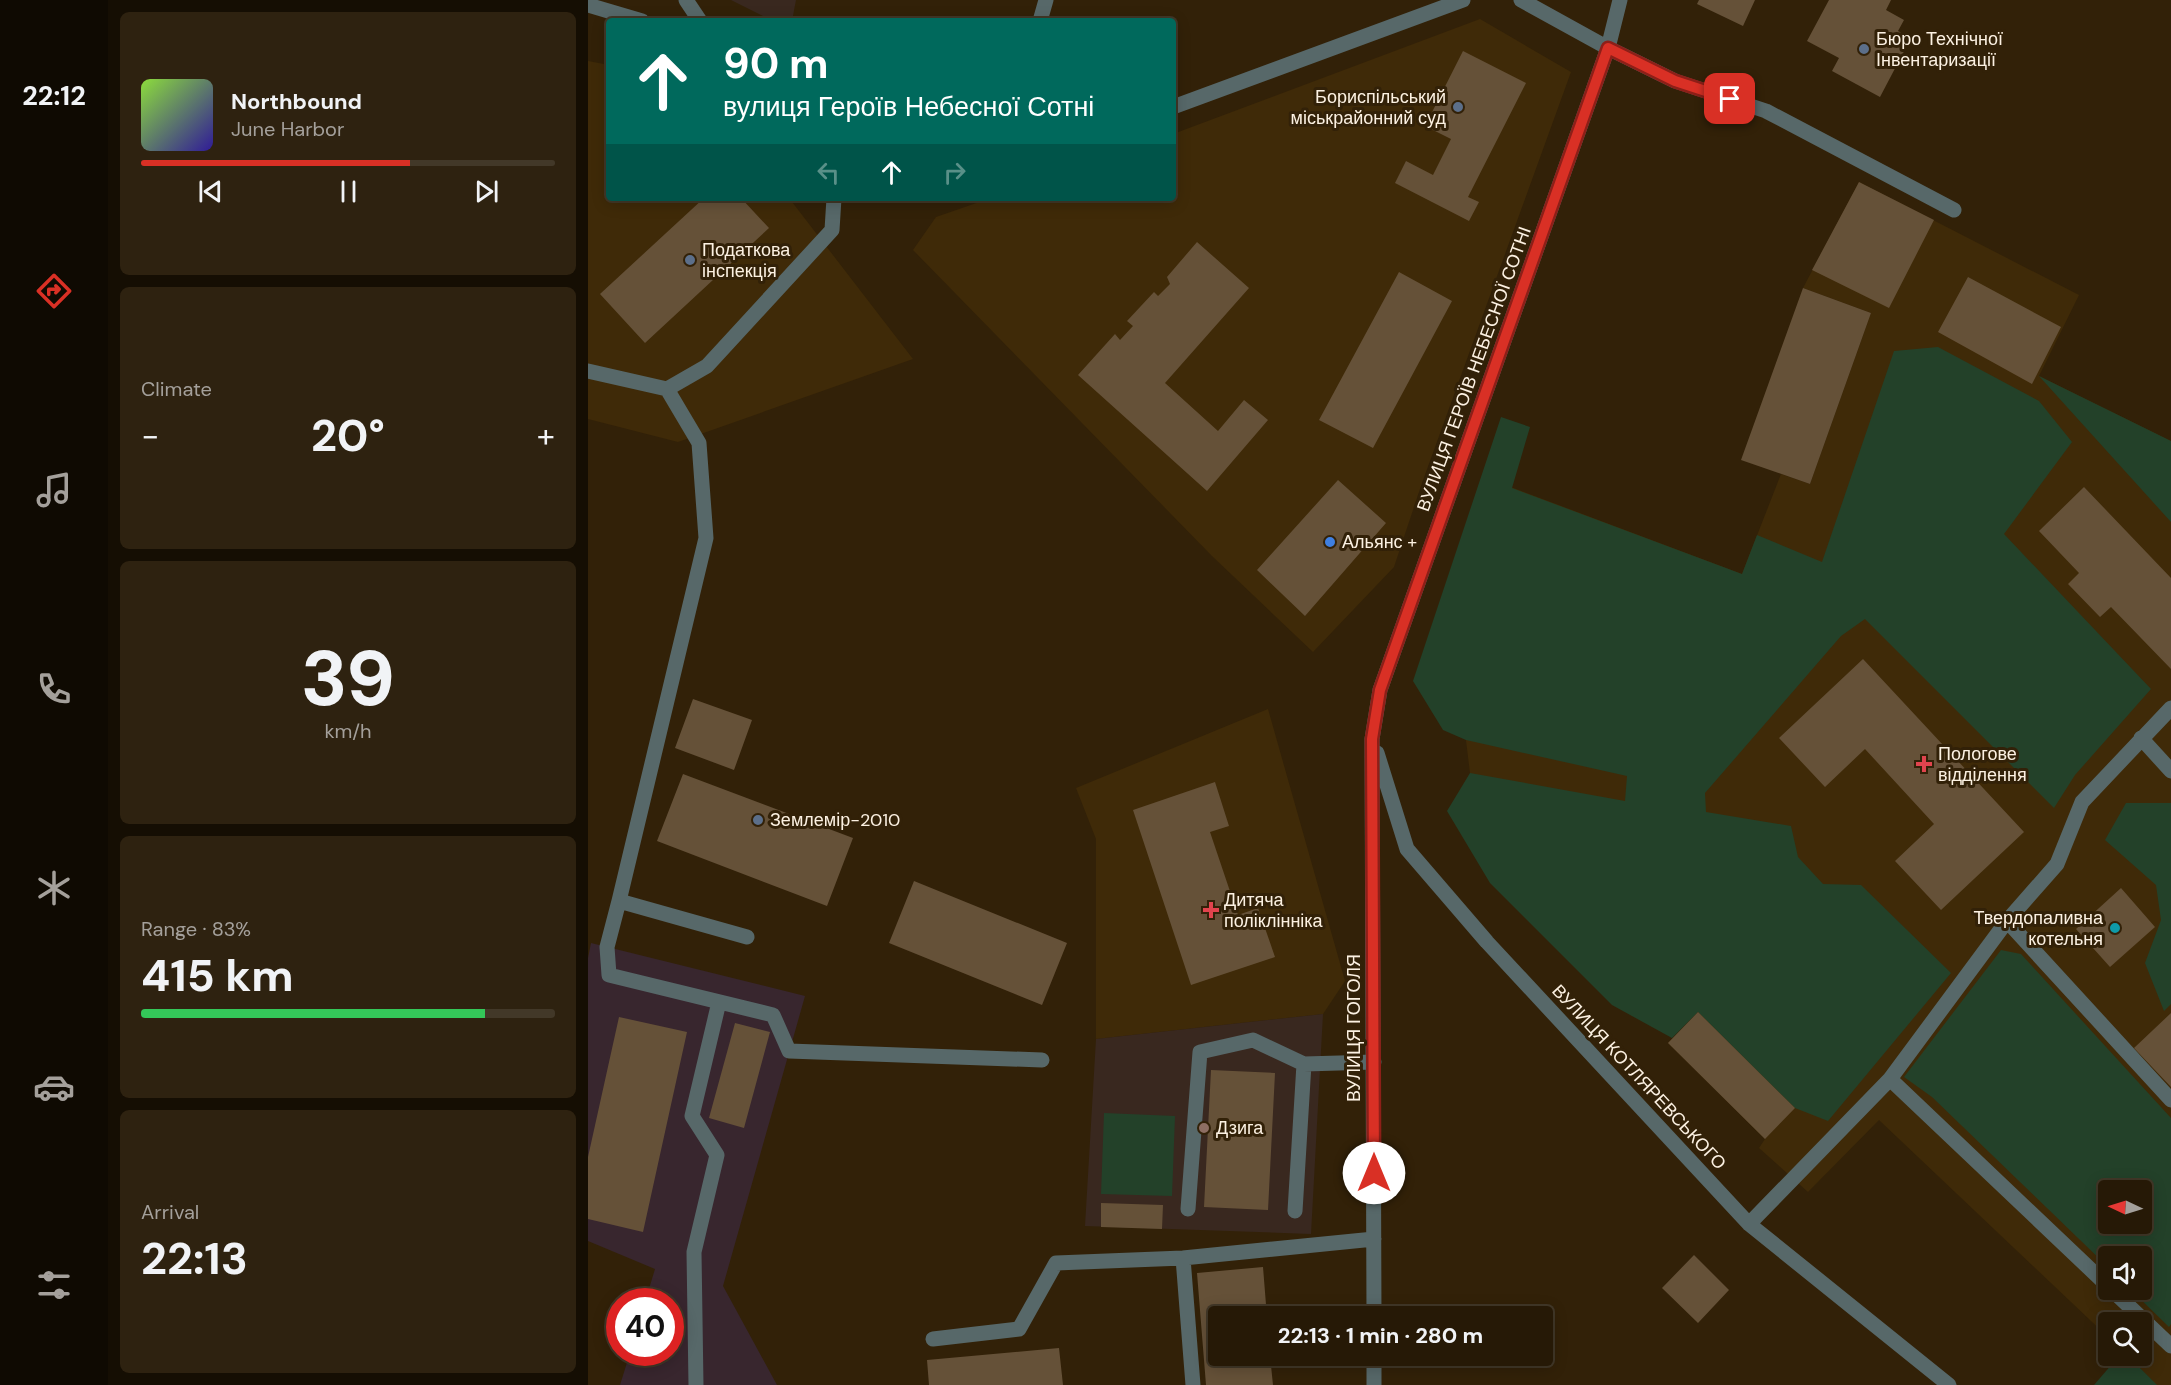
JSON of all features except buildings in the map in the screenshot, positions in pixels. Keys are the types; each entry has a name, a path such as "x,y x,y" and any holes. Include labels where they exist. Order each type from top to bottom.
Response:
{"street":[{"path":"686,0 698,18"},
{"path":"1041,18 1046,0"},
{"path":"1176,106 1463,0"},
{"path":"1521,0 1608,48 1675,81 1766,111 1954,210"},
{"name":"ВУЛИЦЯ ГЕРОЇВ НЕБЕСНОЇ СОТНІ","path":"1372,739 1380,690 1608,48 1620,0"},
{"path":"588,5 632,18"},
{"path":"588,371 667,389 707,366 832,230 834,201"},
{"path":"667,389 699,443 706,538 607,946 609,975 773,1015 789,1051 1042,1060"},
{"path":"1749,1224 1890,1079 2007,921 2057,864 2082,802 2171,708"},
{"path":"2141,738 2171,771"},
{"name":"ВУЛИЦЯ ГОГОЛЯ","path":"1372,739 1374,1306"},
{"name":"ВУЛИЦЯ КОТЛЯРЕВСЬКОГО","path":"1372,739 1407,849 1487,942 1749,1224 1949,1385"},
{"path":"619,901 747,937"},
{"path":"2007,921 2171,1100"},
{"path":"696,1385 694,1252 717,1155 692,1116 719,1002"},
{"path":"1188,1209 1200,1052 1253,1040 1304,1064 1374,1062"},
{"path":"1295,1211 1304,1064"},
{"path":"1890,1079 2098,1276"},
{"path":"933,1339 1019,1329 1056,1263 1183,1258 1374,1239"},
{"path":"1183,1258 1193,1385"},
{"path":"2123,1300 2171,1346"},
{"path":"1374,1366 1374,1385"}],"shaded area":[{"path":"731,0 796,0 793,18 767,18"},
{"path":"1480,19 1571,72 1422,483 1394,567 1313,652 1212,556 913,250 936,217 982,201 1176,201 1176,133"},
{"path":"588,61 606,64 606,201 791,201 913,359 678,442 588,419"},
{"path":"1859,182 2079,295 2039,376 2171,441 2171,1385 2156,1385 2138,1366 2152,1366 2152,1312 2098,1312 2098,1328 1879,1120 1808,1192 1759,1148 1765,1139 1668,1043 1698,1012 1470,773 1454,643 1511,487 1742,574 1781,474 1810,484 1871,313 1803,288"},
{"name":"Дитяча поліклінніка","path":"1268,709 1345,981 1323,1014 1096,1039 1096,839 1076,788"},
{"path":"591,943 805,996 723,1286 777,1385 620,1385 626,1366 684,1366 684,1288 649,1288 655,1269 588,1241 588,958"},
{"name":"Дзига","path":"1323,1014 1311,1234 1085,1226 1096,1039"}],"green space":[{"path":"1938,347 2039,401 2072,442 2004,534 2151,689 2075,775 2054,808 1865,619 1841,636 1705,793 1706,812 1791,826 1798,857 1823,884 1861,885 1951,973 1828,1121 1795,1108 1698,1012 1672,1038 1612,1005 1490,883 1447,811 1470,773 1625,801 1627,776 1466,740 1443,730 1413,681 1501,417 1530,427 1512,488 1742,574 1757,535 1822,562 1894,351"},
{"path":"2039,376 2171,441 2171,522"},
{"path":"2126,803 2171,803 2171,1004 2164,1011 2145,963 2161,920 2156,885 2105,840"},
{"path":"2001,950 2021,954 2171,1118 2171,1324 2169,1327 2141,1300 2152,1300 2152,1246 2098,1246 2098,1257 1932,1097 1904,1077"},
{"path":"1104,1113 1175,1116 1172,1196 1101,1194"},
{"path":"2110,1366 2138,1366 2157,1385 2094,1385"}],"place":[{"name":"Бюро Технічної Інвентаризації","path":"1864,49"},
{"name":"Бориспільський міськрайонний суд","path":"1458,107"},
{"name":"Податкова інспекція","path":"690,260"},
{"name":"Альянс +","path":"1330,542"},
{"name":"Пологове відділення","path":"1924,764"},
{"name":"Землемір-2010","path":"758,820"},
{"name":"Дитяча поліклінніка","path":"1211,910"},
{"name":"Твердопаливна котельня","path":"2115,928"},
{"name":"Дзига","path":"1204,1128"}],"route":[{"path":"1374,1173 1372,739 1380,690 1608,48 1675,81 1730,99"}]}
